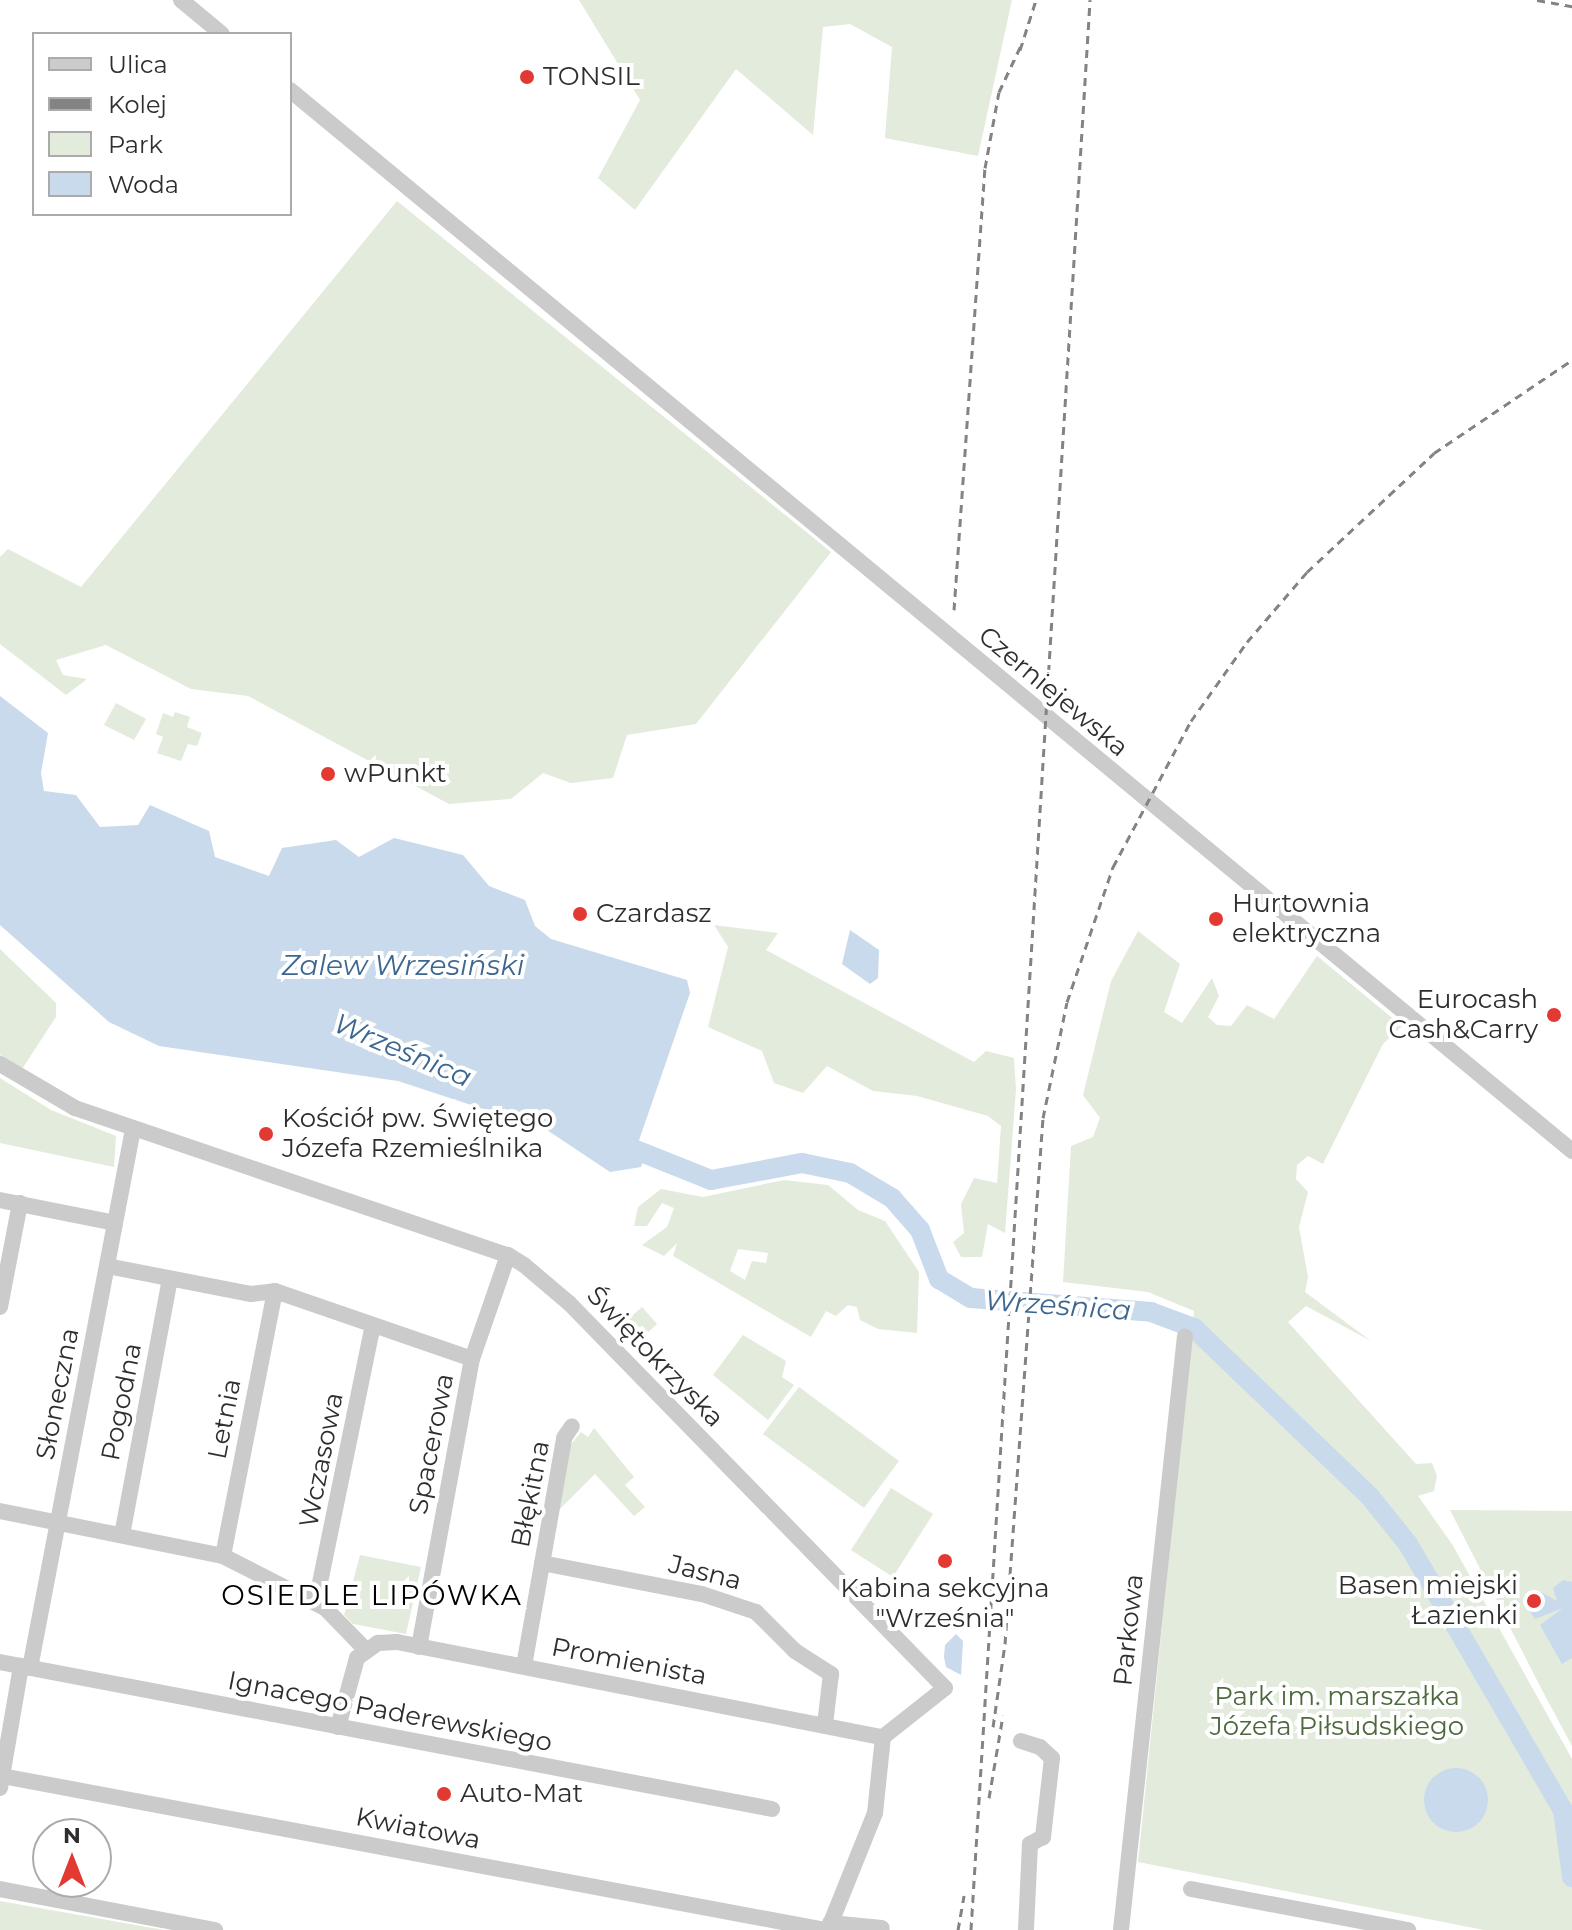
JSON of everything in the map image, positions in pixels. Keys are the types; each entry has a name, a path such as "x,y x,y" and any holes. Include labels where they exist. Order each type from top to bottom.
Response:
{"street":[{"path":"181,0 220,32"},
{"name":"Czerniejewska","path":"292,92 1572,1151"},
{"name":"Świętokrzyska","path":"0,1064 62,1103 508,1255 569,1303 945,1688 883,1737"},
{"name":"Słoneczna","path":"1,1782 58,1522 133,1129"},
{"path":"0,1200 115,1223"},
{"path":"0,1307 20,1203"},
{"name":"Spacerowa","path":"419,1647 472,1359 508,1255"},
{"path":"107,1266 251,1294 275,1291 472,1359"},
{"name":"Pogodna","path":"122,1535 170,1279"},
{"name":"Letnia","path":"223,1556 275,1291"},
{"name":"Wczasowa","path":"316,1602 373,1325"},
{"name":"Parkowa","path":"1121,1930 1185,1336"},
{"name":"Błękitna","path":"524,1666 564,1438 572,1426"},
{"path":"0,1511 223,1556 316,1602 365,1649 351,1670 338,1727"},
{"name":"Jasna","path":"542,1563 702,1594 756,1612 795,1651 831,1674 825,1724"},
{"name":"Promienista","path":"365,1649 397,1642 883,1737"},
{"name":"Ignacego Paderewskiego","path":"0,1662 772,1809"},
{"path":"828,1928 874,1816 883,1737"},
{"path":"1021,1741 1040,1747 1052,1758 1043,1837 1030,1844 1026,1930"},
{"name":"Kwiatowa","path":"1,1782 828,1928 882,1928"},
{"path":"0,1889 215,1930"},
{"path":"1191,1889 1408,1930"}],"green space":[{"path":"579,0 1012,0 978,156 885,138 892,47 850,24 823,27 813,135 736,69 635,210 598,178 640,100"},
{"path":"397,201 831,552 696,724 627,735 613,778 571,783 543,773 511,799 449,804 248,696 191,689 106,645 56,660 63,675 87,679 66,695 0,644 0,557 8,549 81,587"},
{"path":"116,703 146,719 134,740 104,725"},
{"path":"175,712 190,717 187,727 202,733 197,746 188,744 181,761 157,753 163,737 156,734 163,713 173,717"},
{"path":"714,925 778,933 766,950 974,1062 986,1051 1014,1058 1016,1090 1005,1233 988,1224 982,1257 961,1257 953,1242 964,1233 961,1204 974,1178 997,1183 1001,1126 988,1116 917,1096 873,1091 827,1066 803,1093 774,1083 762,1051 708,1027 728,947"},
{"name":"Park im. marszałka Józefa Piłsudskiego","path":"1138,931 1180,964 1164,1012 1182,1023 1212,978 1219,996 1208,1017 1217,1025 1231,1026 1247,1005 1274,1019 1317,956 1402,1026 1383,1044 1323,1164 1308,1156 1297,1165 1296,1179 1308,1192 1299,1227 1308,1277 1305,1292 1371,1341 1306,1306 1288,1322 1416,1464 1432,1463 1437,1476 1434,1491 1418,1496 1452,1544 1572,1759 1572,1930 1484,1930 1138,1862 1194,1311 1148,1292 1063,1282 1071,1146 1093,1137 1100,1118 1083,1095 1111,981"},
{"path":"0,949 56,1003 56,1017 22,1069 0,1055"},
{"path":"0,1078 51,1110 116,1136 114,1167 0,1143"},
{"path":"784,1180 828,1185 858,1210 885,1221 919,1272 917,1333 878,1329 860,1320 857,1307 848,1305 836,1316 826,1311 811,1337 673,1256 677,1243 664,1256 642,1245 667,1227 674,1208 662,1203 647,1226 634,1226 638,1207 661,1189 703,1197","holes":["738,1249 768,1253 766,1263 752,1261 745,1280 730,1271"]},
{"path":"642,1307 657,1324 633,1346 617,1329"},
{"path":"743,1335 786,1361 782,1377 794,1385 768,1420 713,1375"},
{"path":"799,1387 899,1461 864,1508 763,1434"},
{"path":"594,1428 634,1477 625,1485 645,1507 634,1516 595,1474 558,1511 568,1448 581,1432 588,1437"},
{"path":"891,1488 933,1514 893,1577 851,1550"},
{"name":"Basen miejski Łazienki","path":"1450,1510 1572,1511 1572,1746 1543,1692"},
{"path":"360,1555 421,1567 406,1634 353,1624 344,1615"},
{"path":"0,1901 164,1930 0,1930"}],"water":[{"name":"Zalew Wrzesiński","path":"0,696 48,733 41,773 44,791 76,795 100,827 138,825 150,805 209,831 215,857 269,876 282,848 336,840 359,857 394,838 463,855 489,886 525,900 535,926 551,939 687,980 690,993 637,1146 646,1153 641,1167 610,1172 547,1130 398,1081 159,1046 109,1022 0,925"},
{"path":"850,930 879,950 878,978 870,984 842,964"},
{"path":"1563,1580 1572,1582 1572,1658 1562,1664 1540,1625 1563,1608 1535,1619 1524,1603 1539,1591 1557,1601 1553,1588"},
{"path":"956,1634 963,1641 961,1675 946,1667 944,1657 945,1645"},
{"path":"1450,1768 1462,1768 1479,1777 1486,1788 1486,1812 1479,1823 1462,1832 1450,1832 1438,1827 1429,1818 1424,1806 1424,1794 1429,1782 1438,1773"}],"waterway":[{"name":"Wrześnica","path":"621,1144 711,1180 802,1163 850,1173 892,1198 920,1230 939,1279 971,1298 1151,1312 1194,1328 1371,1498 1408,1544 1563,1810 1572,1877"}],"railway":[{"path":"1020,50 1036,0"},
{"path":"971,1930 1090,0"},
{"path":"1537,0 1572,6"},
{"path":"954,610 985,168 999,92 1023,41"},
{"path":"993,1727 1005,1644 1043,1118 1067,1002 1113,867 1191,721 1247,642 1307,572 1434,453 1572,360"},
{"path":"989,1798 1003,1715"},
{"path":"958,1930 964,1896"}],"place":[{"name":"TONSIL","path":"527,77"},
{"name":"wPunkt","path":"328,774"},
{"name":"Czardasz","path":"580,914"},
{"name":"Hurtownia elektryczna","path":"1216,919"},
{"name":"Eurocash Cash&Carry","path":"1554,1015"},
{"name":"Kościół pw. Świętego Józefa Rzemieślnika","path":"266,1134"},
{"name":"Kabina sekcyjna \"Września\"","path":"945,1561"},
{"name":"Basen miejski Łazienki","path":"1534,1601"},
{"name":"Auto-Mat","path":"444,1794"}],"district":[{"name":"OSIEDLE LIPÓWKA","path":"372,1595"}]}
